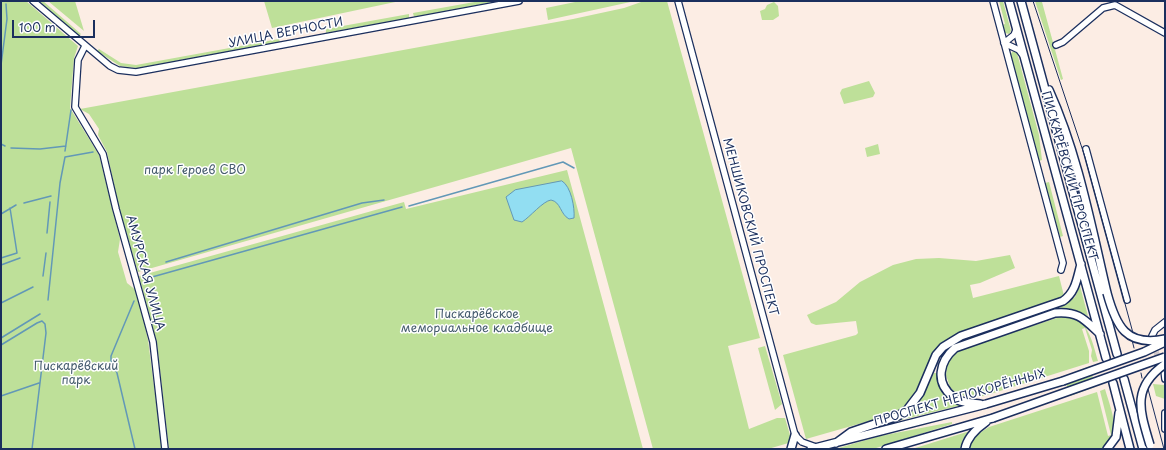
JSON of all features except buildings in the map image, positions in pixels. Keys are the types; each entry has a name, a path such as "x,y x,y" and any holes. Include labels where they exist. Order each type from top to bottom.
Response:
{"main road":[{"name":"ПИСКАРЁВСКИЙ ПРОСПЕКТ","path":"1009,1 1106,358"},
{"name":"ПИСКАРЁВСКИЙ ПРОСПЕКТ","path":"1021,1 1117,354"},
{"path":"1042,75 1064,126 1082,187 1116,320 1125,332 1146,341 1165,339"},
{"path":"836,443 851,432 893,418 907,410 920,393 936,355 952,341 961,336 1052,306 1070,296 1076,285 1081,262"},
{"path":"988,404 966,403 953,397 946,388 941,377 941,367 944,360 955,348 1055,313 1068,312 1080,317 1100,334"},
{"name":"ПРОСПЕКТ НЕПОКОРЁННЫХ","path":"813,448 988,404 1113,363 1165,342"},
{"path":"886,449 1114,379 1165,357"},
{"path":"1151,447 1141,414 1141,397 1149,379 1165,368"},
{"path":"1114,379 1130,449"},
{"path":"1124,379 1143,449"},
{"path":"1107,449 1116,437 1120,409"},
{"path":"965,449 969,438 975,430 991,418"},
{"path":"791,449 795,435"}],"street":[{"name":"УЛИЦА ВЕРНОСТИ","path":"33,1 103,61 118,70 136,72 519,1"},
{"name":"МЕНШИКОВСКИЙ ПРОСПЕКТ","path":"679,1 795,435"},
{"path":"993,1 1063,263 1061,270"},
{"path":"1056,45 1063,42 1104,8 1115,5 1165,33"},
{"path":"1004,43 1014,35 1016,30"},
{"path":"1004,43 1019,50 1023,55"},
{"name":"АМУРСКАЯ УЛИЦА","path":"85,46 78,60 75,96 77,112 98,143 103,154 116,209 153,342 165,449"},
{"path":"1086,149 1128,300"},
{"path":"1152,336 1155,330 1165,322"},
{"path":"1165,368 1165,379"},
{"path":"1165,413 1165,430"},
{"path":"795,435 802,442 813,448"}],"green space":[{"name":"Пискарёвский парк","path":"1,1 26,1 78,46 74,58 70,108 99,155 120,239 118,252 127,283 137,291 148,340 162,449 1,449"},
{"path":"39,1 43,1 81,34 79,36"},
{"path":"48,1 75,1 84,31"},
{"path":"264,1 400,1 272,28"},
{"path":"480,1 498,1 414,17 413,13"},
{"path":"580,1 635,1 548,20 546,8"},
{"name":"парк Героев СВО","path":"644,1 667,1 760,338 728,346 749,429 777,418 785,418 792,442 768,449 653,449 571,148 138,272 119,208 107,152 98,135 99,129 89,114 80,109 573,19 624,8"},
{"path":"999,1 1003,1 1011,31 1009,34 1005,33 1002,25 1005,24"},
{"path":"1035,1 1042,2 1063,79 1061,80"},
{"path":"774,2 778,6 779,16 773,20 762,20 760,11 765,9 767,5"},
{"path":"409,14 409,18 326,33 326,29"},
{"path":"279,39 280,42 137,68 120,66 97,51 99,49 121,63 136,65"},
{"path":"1013,51 1017,53 1039,135 1042,160 1039,161 1010,55"},
{"path":"869,81 875,93 873,97 844,104 840,93 842,89"},
{"path":"878,144 880,154 867,157 865,148"},
{"name":"Пискарёвское мемориальное кладбище","path":"567,170 643,449 169,449 157,343 139,276 404,202 406,209"},
{"path":"1049,182 1063,236 1060,237 1045,183"},
{"path":"1010,255 1015,268 980,283 970,285 973,298 1059,276 1064,296 1051,303 951,337 934,352 912,399 896,413 877,421 876,419 806,439 783,355 856,335 858,333 856,321 816,325 811,323 807,315 836,302 860,282 893,265 916,259 939,258 976,261"},
{"path":"1080,286 1088,316 1072,309 1058,309 1075,297"},
{"path":"1063,316 1078,320 1088,331 1098,361 1093,362 1091,356 1092,350 1085,328 1082,329 1089,351 1089,363 984,396 967,397 955,392 950,387 946,375 948,360 959,350"},
{"path":"765,346 782,404 775,410 758,348"},
{"path":"1090,366 1095,387 1070,396 1064,376"},
{"path":"934,373 937,373 938,378 962,405 897,421 910,412 920,401"},
{"path":"1153,384 1164,385 1165,399 1156,396"},
{"path":"1105,389 1114,421 1114,429 1108,443 1102,449 968,449 975,436 989,427 1097,392 1108,436 1111,435 1100,391"},
{"path":"952,422 952,424 873,449 835,449 880,436"},
{"path":"970,431 963,439 960,449 912,449"}],"water":[{"path":"562,181 568,187 570,192 574,209 574,218 569,219 566,217 557,203 551,200 544,203 522,222 514,220 506,197 515,190"}],"waterway":[{"path":"1,65 7,19 6,4"},
{"path":"65,151 71,110"},
{"path":"1,144 5,146"},
{"path":"11,148 40,149 66,146"},
{"path":"48,300 60,183 65,157 93,152"},
{"path":"409,206 563,162 574,168"},
{"path":"24,203 51,196"},
{"path":"166,262 362,203 384,200"},
{"path":"47,233 50,202"},
{"path":"1,214 16,205"},
{"path":"145,279 402,207"},
{"path":"1,258 17,253 10,208"},
{"path":"43,276 46,253"},
{"path":"1,265 20,258"},
{"path":"1,303 33,287"},
{"path":"134,301 111,356 111,361 117,373 135,449"},
{"path":"1,338 40,314"},
{"path":"1,345 37,323 42,321 45,324 46,333 32,449"},
{"path":"1,396 39,383"}],"tunnel":[{"path":"1153,344 1160,362"}],"tram line":[{"path":"1033,1 1085,157 1133,333"},
{"path":"1132,340 1134,348"},
{"path":"1141,373 1142,378"},
{"path":"1148,389 1164,449"}]}
